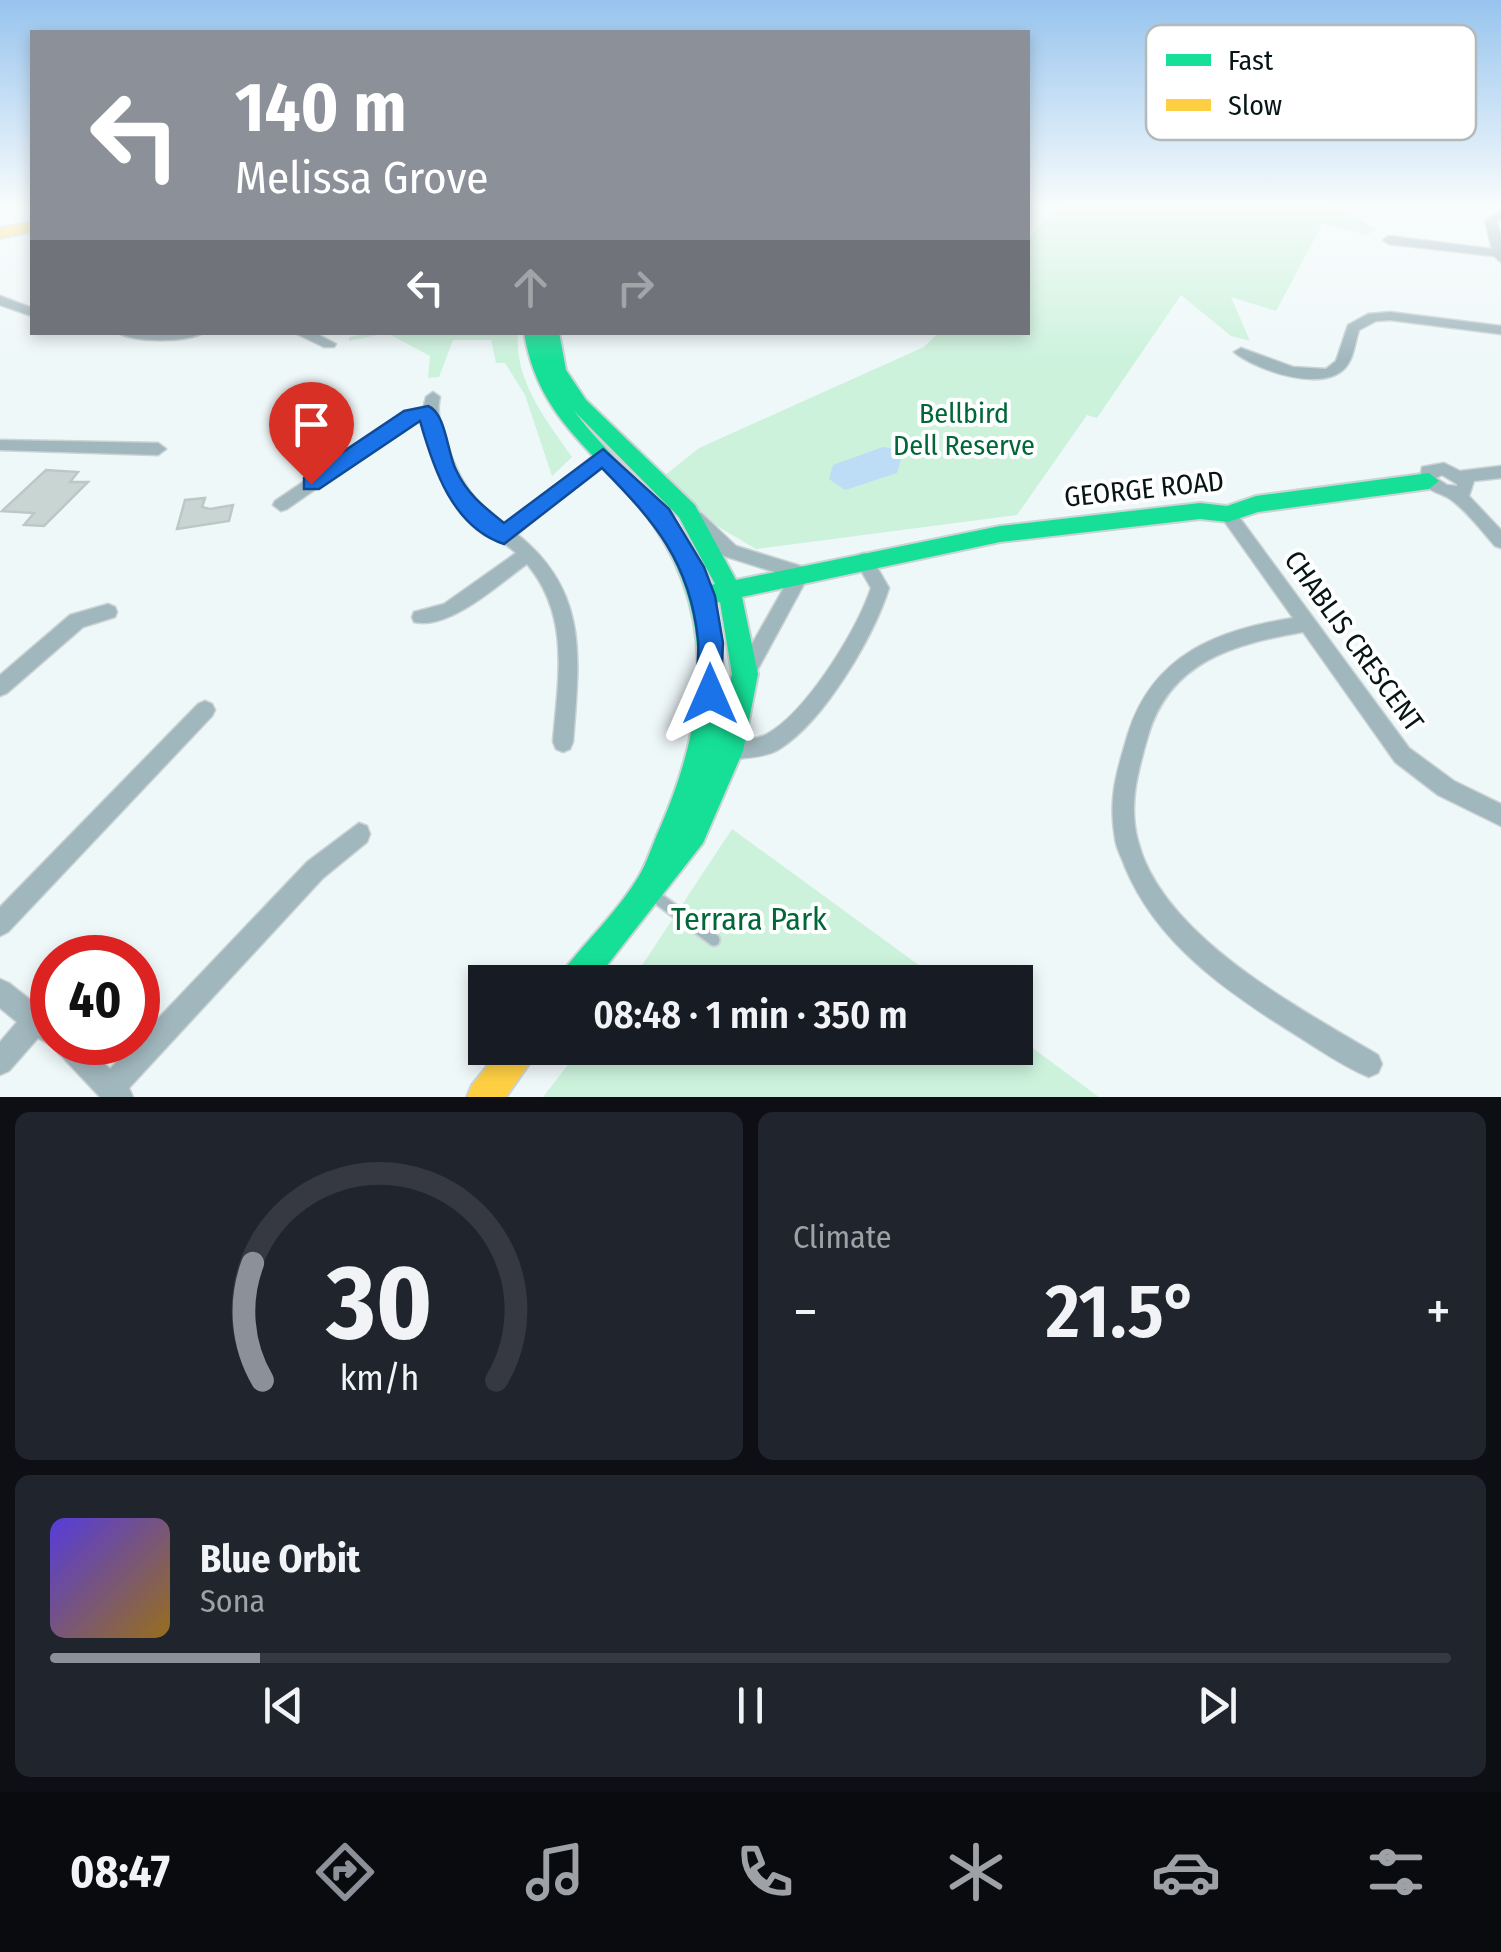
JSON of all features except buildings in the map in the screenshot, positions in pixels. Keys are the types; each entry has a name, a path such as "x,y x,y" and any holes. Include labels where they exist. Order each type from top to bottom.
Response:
{"street":[{"path":"0,300 30,311"},
{"path":"1241,352 1294,372 1317,374 1341,363 1353,328 1372,317 1501,330"},
{"path":"307,335 329,344"},
{"path":"533,335 546,391 612,453 687,511 730,551 801,573 745,674 729,750 693,832 587,965"},
{"path":"551,335 557,370 566,388 678,539 703,596 710,643 710,694 702,754 649,886"},
{"path":"282,505 430,405 444,468 463,502 548,576 569,641 564,742"},
{"path":"0,445 158,448"},
{"path":"504,535 612,453"},
{"path":"1429,481 1459,485 1501,472"},
{"name":"GEORGE ROAD","path":"703,596 1000,534 1200,511 1228,514 1256,504 1429,481"},
{"path":"1459,485 1501,541"},
{"path":"687,511 728,589 745,674"},
{"name":"CHABLIS CRESCENT","path":"1228,514 1402,755 1446,788 1501,816"},
{"path":"422,617 450,610 526,555"},
{"path":"729,750 770,744 793,726 847,652 875,610 880,588 864,560"},
{"path":"0,687 76,621 108,612"},
{"path":"1304,624 1216,643 1170,676 1155,697 1128,754 1120,806 1123,832 1134,867 1178,934 1210,964 1369,1064"},
{"path":"0,924 205,710"},
{"path":"86,1065 115,1092 316,870 358,834"},
{"path":"0,992 30,1015"},
{"path":"0,1062 30,1038"},
{"path":"484,1097 509,1065"}],"lane":[{"path":"649,886 714,940"}],"green space":[{"name":"Bellbird Dell Reserve","path":"1030,257 1305,257 1276,311 1231,297 1250,341 1231,336 1181,295 1097,418 1087,415 1017,515 756,549 700,516 664,476 699,448 924,347 936,335 1030,335"},
{"path":"360,335 378,335 349,341 349,337"},
{"path":"391,335 518,335 526,383 572,457 552,476 525,395 505,363 496,363 491,340 453,340 439,377 428,378 430,356"},
{"name":"Terrara Park","path":"732,829 919,965 642,965"},
{"path":"1033,1048 1099,1097 543,1097 568,1065 1033,1065"}],"water":[{"path":"883,447 904,450 897,473 845,490 829,479 833,465"}],"traffic: fast":[{"path":"534,335 543,374 562,409 647,501 670,533 701,603 712,678 709,718 696,773 656,872"},
{"path":"551,335 557,370 579,405 687,511 712,553 729,589 745,674 729,751 693,833 588,965"},
{"path":"703,596 1000,534 1200,511 1228,514 1256,504 1429,481"}],"traffic: slow":[{"path":"484,1097 509,1065"}],"route":[{"path":"311,484 411,416 428,412 444,468 463,502 486,525 504,535 603,457 662,515 692,567 703,596 710,643 710,694"}]}
